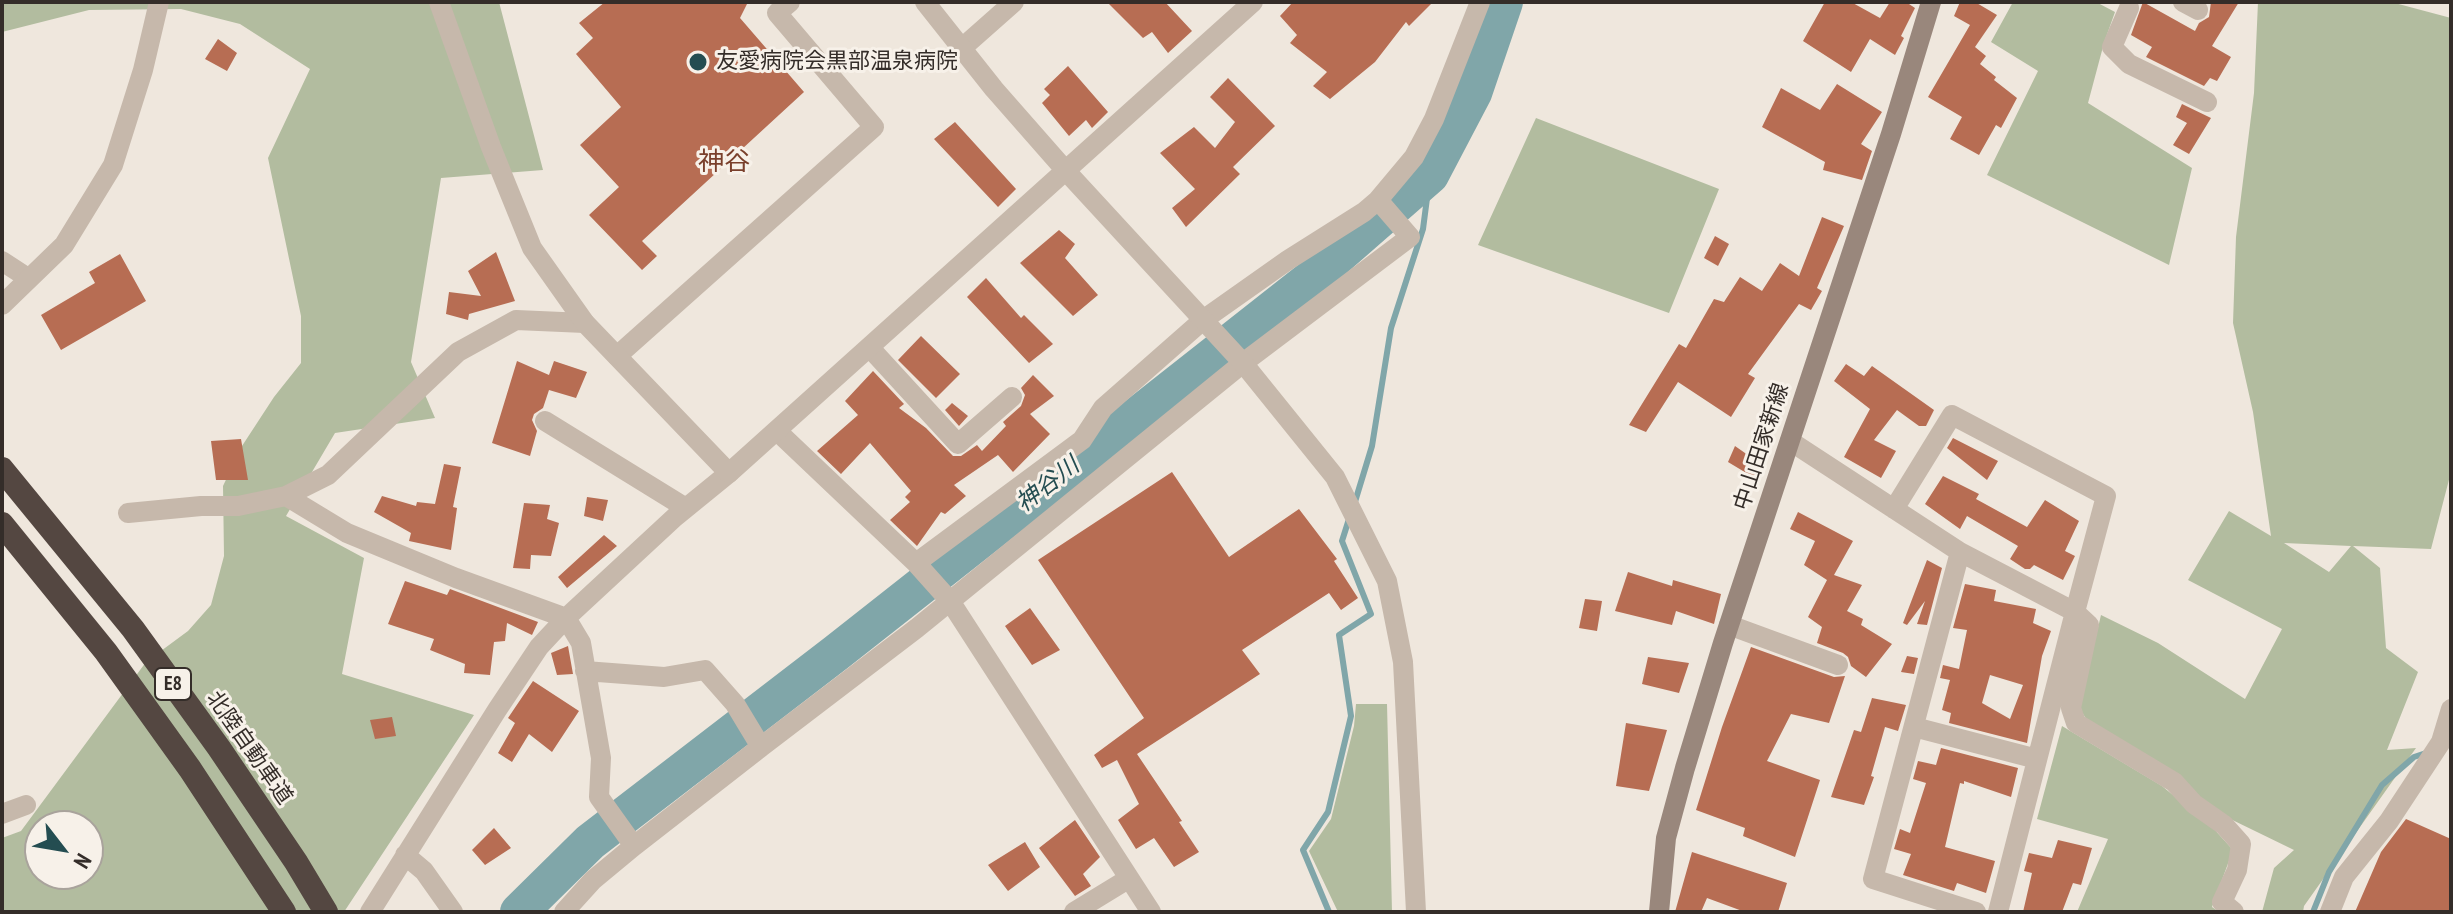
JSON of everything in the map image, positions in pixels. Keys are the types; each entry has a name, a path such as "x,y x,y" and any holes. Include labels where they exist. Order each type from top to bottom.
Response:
{"highway":[{"name":"北陸自動車道","path":"2,469 133,629 219,748 326,912"},
{"name":"E8","path":"2,524 106,652 190,769 284,912"}],"main road":[{"name":"中山田家新線","path":"1659,912 1666,838 1729,625 1891,134 1931,2"}],"street":[{"path":"3,304 64,245 113,165 143,70 159,2"},
{"path":"439,2 491,147 532,248 585,323 729,473"},
{"path":"617,356 874,127 777,13 790,2"},
{"path":"925,2 1066,171 1243,363 1335,477 1387,581 1403,662 1416,912"},
{"path":"962,48 1014,2"},
{"path":"370,912 539,647 566,618 1253,2"},
{"path":"916,563 1082,440 1103,408 1206,323 1288,260 1378,200 1414,157 1480,2"},
{"path":"2126,4 2112,47 2129,64 2207,102"},
{"path":"564,912 632,843 950,601 1243,363 1410,237 1378,200"},
{"path":"2,261 28,278"},
{"path":"128,513 238,506 286,496 328,475 458,352 516,320 585,323"},
{"path":"870,348 958,444 1012,397"},
{"path":"1894,509 1952,415 2106,496 1998,912"},
{"path":"545,421 686,508"},
{"path":"777,431 916,563 950,601 1151,912"},
{"path":"1790,441 1960,552 2075,612 2089,625 2071,708 2076,723 2174,782 2194,804 2224,825 2241,844 2237,870 2222,902 2234,912"},
{"path":"286,496 347,533 456,578 566,618 581,643 601,758 599,797 632,843"},
{"path":"1960,552 1873,879 1976,912"},
{"path":"1729,625 1838,665"},
{"path":"585,671 664,677 705,670 735,704 761,747"},
{"path":"2330,912 2344,877 2389,821 2441,742 2451,709"},
{"path":"1914,727 2037,759"},
{"path":"2,814 26,805"},
{"path":"405,855 424,871 453,912"},
{"path":"1074,912 1128,879"}],"green space":[{"path":"2,2 499,2 543,170 441,178 411,362 435,418 335,433 286,516 364,558 342,674 474,715 344,912 2,912 2,838 24,827 24,890 104,890 104,810 37,810 146,662 188,631 211,605 224,556 223,486 242,446 301,363 301,316 268,158 310,69 240,24 181,9 89,10 2,32"},
{"path":"2013,2 2096,2 2115,12 2088,103 2192,168 2169,265 1987,175 2038,71 1991,42"},
{"path":"2258,2 2391,2 2451,18 2451,472 2431,549 2353,546 2380,568 2386,648 2418,672 2387,750 2416,748 2304,906 2303,912 2262,912 2274,868 2294,850 2218,813 2087,720 2079,708 2101,615 2158,643 2245,699 2282,629 2188,580 2229,511 2271,536 2253,412 2233,323 2236,237 2254,93","holes":["2284,543 2351,546 2329,572"]},
{"path":"1536,118 1719,189 1669,313 1478,245"},
{"path":"1356,704 1387,704 1392,912 1338,912 1309,851 1331,819 1354,726"},
{"path":"2062,726 2162,786 2214,829 2233,850 2212,907 2219,912 2077,912 2108,839 2037,819"}],"building":[{"path":"605,2 748,2 740,18 804,92 642,241 657,256 642,270 589,215 619,187 580,145 621,107 576,54 593,38 579,23"},
{"path":"1107,2 1165,2 1192,31 1168,53 1152,32 1143,38"},
{"path":"1293,2 1433,2 1409,26 1406,22 1375,62 1330,99 1313,86 1327,72 1290,43 1297,35 1280,16"},
{"path":"1825,2 1851,2 1880,18 1890,2 1906,2 1915,8 1895,55 1870,39 1851,72 1803,41"},
{"path":"1960,2 1975,2 1997,15 1975,47 1986,56 1980,64 2017,98 2001,128 1996,125 1979,155 1950,139 1962,117 1928,97 1970,25 1954,16"},
{"path":"2143,2 2195,31 2199,23 2209,17 2211,2 2239,2 2212,46 2231,57 2217,81 2210,78 2204,86 2146,57 2152,47 2131,35"},
{"path":"218,39 237,53 227,71 205,59"},
{"path":"1068,66 1108,112 1092,128 1086,120 1069,136 1042,103 1050,95 1044,89"},
{"path":"1228,78 1275,126 1233,167 1240,174 1186,227 1172,208 1195,189 1160,153 1194,127 1215,148 1235,122 1210,97"},
{"path":"1837,84 1882,112 1861,144 1872,151 1862,180 1823,170 1825,162 1762,127 1781,88 1820,110"},
{"path":"2182,104 2211,118 2189,154 2173,145 2187,123 2176,117"},
{"path":"955,122 1016,189 998,207 934,139"},
{"path":"1822,217 1844,226 1817,288 1822,291 1811,310 1799,304 1748,374 1755,378 1731,417 1678,382 1646,432 1629,425 1679,344 1686,348 1714,299 1724,302 1740,277 1762,291 1780,263 1799,276"},
{"path":"1059,230 1075,244 1065,258 1098,295 1073,316 1020,263"},
{"path":"1715,236 1729,244 1718,266 1704,258"},
{"path":"496,252 515,301 469,314 468,320 446,314 449,292 481,296 468,271"},
{"path":"120,254 146,301 61,350 41,315 95,283 89,272"},
{"path":"986,278 1021,318 1024,315 1053,344 1029,363 967,297"},
{"path":"921,336 960,374 936,398 898,360"},
{"path":"517,361 549,375 554,361 587,372 576,398 549,390 543,408 534,414 532,420 537,431 530,456 492,443"},
{"path":"1846,364 1864,376 1872,366 1934,410 1926,426 1919,426 1897,410 1874,440 1896,451 1881,478 1844,457 1870,409 1834,381"},
{"path":"873,371 904,404 899,408 926,428 953,456 961,456 977,445 982,451 1006,426 1003,422 1021,406 1025,395 1021,388 1033,375 1054,396 1030,414 1050,434 1013,472 998,455 954,485 966,496 945,514 941,512 917,546 890,520 910,502 905,497 911,491 870,443 841,474 817,451 858,415 845,401"},
{"path":"952,403 968,416 959,426 945,410"},
{"path":"1953,438 1998,461 1987,480 1947,448"},
{"path":"241,439 248,480 216,480 211,441"},
{"path":"1735,446 1765,467 1758,480 1728,462"},
{"path":"444,464 461,467 453,507 457,508 451,550 409,541 411,533 374,512 382,496 416,506 417,502 435,504"},
{"path":"1172,472 1229,557 1299,509 1337,559 1334,561 1358,598 1341,610 1329,593 1242,650 1260,674 1137,754 1199,852 1174,867 1154,838 1136,849 1118,820 1139,804 1117,760 1102,768 1094,755 1144,718 1038,560"},
{"path":"1943,476 1979,494 1976,499 2027,527 2045,500 2079,521 2065,551 2075,556 2063,580 2034,565 2025,569 2010,559 2018,546 1967,516 1960,529 1925,504"},
{"path":"587,497 608,500 603,521 584,516"},
{"path":"524,503 550,505 547,519 559,523 551,556 531,555 530,569 513,568"},
{"path":"1798,512 1853,541 1834,575 1862,585 1847,611 1863,619 1861,625 1892,644 1866,677 1851,666 1843,653 1817,643 1822,627 1808,617 1827,580 1804,565 1815,541 1790,529"},
{"path":"604,535 617,546 567,588 558,577"},
{"path":"1927,560 1942,568 1927,625 1917,624 1925,601 1907,625 1903,623"},
{"path":"1628,572 1672,586 1673,580 1721,594 1714,624 1676,611 1672,625 1615,611"},
{"path":"405,581 447,595 450,589 538,622 532,635 507,623 505,641 494,642 490,675 464,673 465,664 430,650 434,639 388,624"},
{"path":"1965,584 1996,590 1994,601 2036,609 2033,623 2051,631 2042,656 2027,743 1949,723 1951,713 1942,710 1950,680 1940,678 1943,665 1959,669 1967,630 1953,628","holes":["1990,675 2023,685 2010,719 1982,703"]},
{"path":"1585,599 1602,601 1597,631 1579,628"},
{"path":"1030,608 1060,650 1032,665 1005,626"},
{"path":"568,646 573,674 557,675 551,653"},
{"path":"1751,647 1834,677 1845,676 1829,723 1791,714 1767,761 1820,780 1795,857 1743,836 1745,828 1696,810"},
{"path":"1907,656 1918,658 1914,674 1901,672"},
{"path":"1648,657 1689,663 1679,693 1642,684"},
{"path":"533,681 579,711 552,752 529,734 512,762 498,753 515,723 508,718"},
{"path":"1872,698 1906,705 1898,731 1885,727 1864,805 1831,797 1854,730 1861,732"},
{"path":"392,717 396,736 375,739 370,720"},
{"path":"1626,723 1667,730 1649,791 1616,786"},
{"path":"1941,748 2018,768 2011,797 1964,781 1964,784 1960,783 1945,847 1995,861 1986,893 1957,883 1954,891 1903,875 1911,854 1894,849 1900,829 1910,833 1926,783 1913,779 1918,761 1936,765"},
{"path":"2406,819 2451,839 2451,912 2355,912 2381,852"},
{"path":"1075,820 1100,857 1083,874 1091,886 1075,896 1039,848"},
{"path":"494,828 511,848 485,865 472,850"},
{"path":"2058,840 2092,848 2081,885 2073,883 2062,912 2023,912 2032,873 2024,871 2029,853 2052,858"},
{"path":"1025,842 1040,867 1008,891 988,865"},
{"path":"1692,852 1787,883 1778,912 1745,912 1707,898 1701,912 1675,912"}],"waterway":[{"name":"神谷川","path":"519,912 590,842 836,653 1311,279 1430,175 1473,93 1504,2"},
{"path":"1354,505 1372,446 1391,328 1423,229 1430,175"},
{"path":"1329,912 1303,850 1328,812 1351,716 1339,635 1371,614 1342,541 1349,519"},
{"path":"2313,912 2329,872 2382,785 2414,757 2426,753"}],"place":[{"name":"友愛病院会黒部温泉病院","path":"698,62"}],"district":[{"name":"神谷","path":"724,163"}]}
